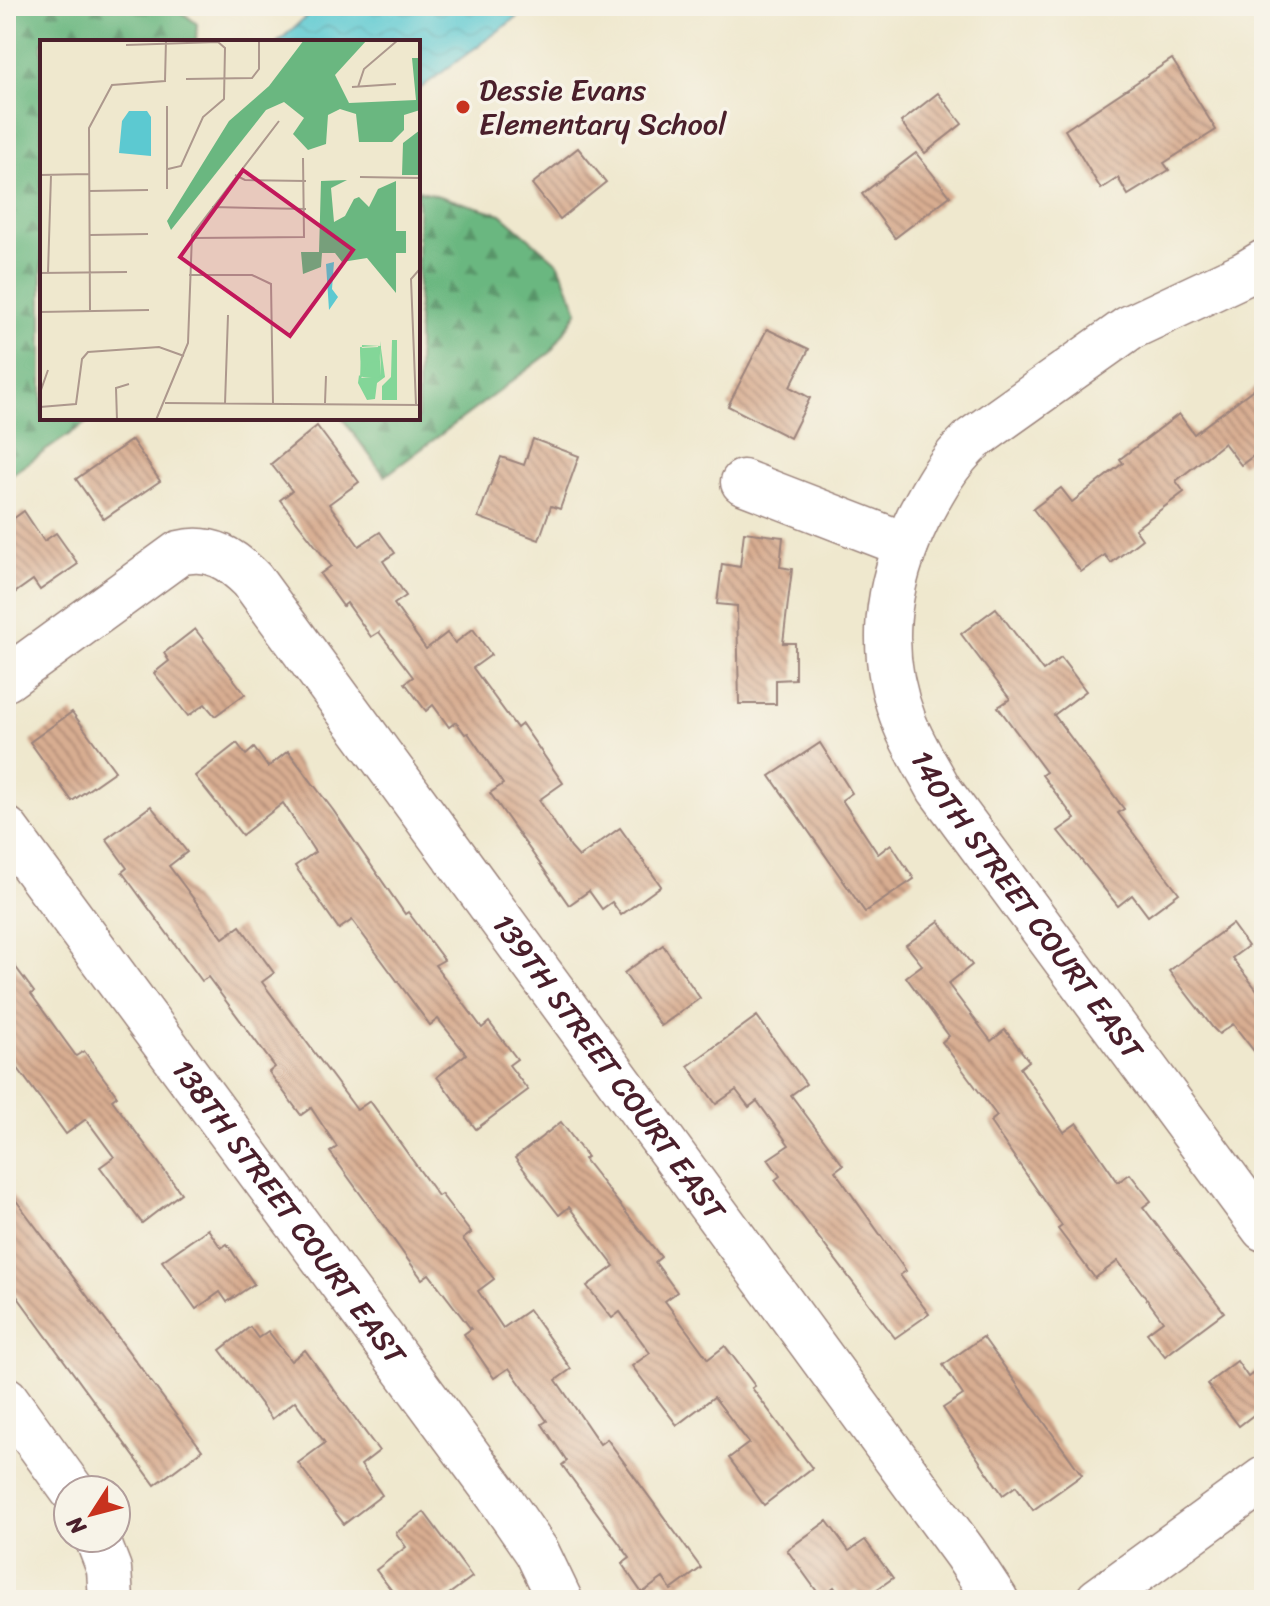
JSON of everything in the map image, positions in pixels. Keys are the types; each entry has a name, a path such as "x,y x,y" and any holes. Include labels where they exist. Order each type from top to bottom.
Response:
{"street":[{"name":"140TH STREET COURT EAST","path":"1264,262 1129,328 973,439 953,457 935,484 906,545 888,608 888,649 893,686 906,726 939,789 1264,1229"},
{"path":"743,482 906,545"},
{"name":"139TH STREET COURT EAST","path":"6,679 179,553 208,551 236,565 252,580 965,1553 996,1600"},
{"name":"138TH STREET COURT EAST","path":"6,829 497,1494 537,1552 560,1600"},
{"path":"6,1399 60,1474"},
{"path":"1098,1600 1264,1479"},
{"path":"103,1554 109,1569 111,1600"}],"green space":[{"path":"6,6 174,6 197,24 196,40 40,40 40,420 90,420 6,478"},
{"path":"420,191 501,214 559,264 578,311 551,352 385,476 343,420 420,420"}],"water":[{"path":"318,6 532,6 420,89 420,40 280,40"}],"building":[{"path":"1172,59 1216,130 1164,163 1169,170 1128,195 1118,178 1101,189 1065,130"},
{"path":"938,93 962,124 925,153 901,122"},
{"path":"578,148 606,182 560,219 532,184"},
{"path":"916,153 950,196 895,238 862,194"},
{"path":"767,329 809,349 790,387 810,398 790,438 728,406"},
{"path":"1264,381 1264,448 1241,465 1224,443 1176,481 1184,492 1135,529 1142,539 1111,563 1105,555 1081,572 1033,509 1061,488 1072,502 1123,463 1120,459 1179,414 1194,434"},
{"path":"317,426 359,482 329,504 359,546 380,532 395,553 383,561 406,596 394,604 426,649 447,633 455,643 473,629 491,655 473,668 517,728 522,724 563,783 539,800 571,848 579,857 620,828 661,886 621,915 612,902 602,909 589,891 569,905 490,793 503,784 468,733 465,734 456,722 449,727 433,705 426,711 405,683 413,677 379,632 371,637 347,603 343,606 320,574 331,566 280,500 292,491 271,464"},
{"path":"533,439 579,456 560,509 551,506 539,540 478,517 501,457 524,465"},
{"path":"132,440 160,481 104,519 76,479"},
{"path":"24,511 44,541 56,533 78,564 40,590 33,580 6,599 6,524"},
{"path":"744,532 783,537 780,567 792,569 783,643 795,643 795,679 776,680 776,704 739,704 737,606 717,604 722,564 740,567"},
{"path":"996,608 1043,671 1061,658 1086,691 1054,715 1124,809 1118,813 1179,893 1148,916 1132,895 1118,906 1058,831 1075,819 1042,775 1046,772 998,707 1010,699 961,634"},
{"path":"195,629 245,694 215,716 205,704 188,716 154,673 169,661 164,653"},
{"path":"72,712 115,771 72,801 30,742"},
{"path":"237,743 246,755 254,748 268,767 288,751 405,914 408,912 444,960 435,965 482,1028 489,1022 517,1059 509,1065 528,1090 476,1129 437,1077 466,1054 438,1019 430,1025 352,920 339,929 295,866 315,852 283,803 242,835 195,776"},
{"path":"820,743 852,793 842,800 878,854 891,844 914,879 865,912 770,776"},
{"path":"151,806 187,852 169,866 223,938 240,926 274,973 262,982 357,1110 370,1101 438,1196 441,1194 471,1233 463,1239 494,1279 478,1291 503,1328 529,1310 571,1369 556,1380 600,1444 607,1439 701,1568 671,1590 663,1578 642,1593 622,1564 630,1558 562,1465 567,1461 542,1424 547,1421 509,1368 494,1378 464,1334 471,1329 429,1274 422,1279 330,1152 337,1147 311,1108 301,1115 269,1072 275,1067 208,977 202,981 122,872 127,868 106,839"},
{"path":"939,921 972,965 948,984 991,1041 1005,1030 1029,1061 1020,1068 1064,1132 1077,1123 1118,1182 1130,1174 1151,1201 1143,1207 1224,1312 1165,1356 1147,1333 1163,1321 1118,1261 1095,1278 1058,1229 1062,1226 990,1122 997,1116 942,1042 949,1036 906,977 922,965 906,945"},
{"path":"1232,924 1248,946 1232,958 1264,999 1264,1064 1233,1024 1219,1034 1169,971"},
{"path":"663,945 700,998 661,1026 624,973"},
{"path":"6,954 76,1056 84,1051 117,1096 112,1100 181,1193 142,1223 100,1167 114,1157 86,1119 66,1134 6,1052"},
{"path":"757,1016 806,1084 791,1095 843,1165 835,1171 906,1271 900,1275 929,1314 895,1338 775,1180 780,1176 768,1159 789,1145 757,1101 749,1107 736,1090 716,1104 688,1066"},
{"path":"561,1122 587,1157 584,1159 661,1257 655,1262 677,1292 665,1301 708,1359 725,1346 755,1386 752,1388 812,1468 764,1505 729,1458 749,1443 714,1397 677,1425 632,1366 650,1353 620,1312 612,1318 587,1286 614,1266 569,1207 559,1215 515,1158"},
{"path":"6,1187 202,1450 155,1485 6,1281"},
{"path":"208,1229 221,1248 227,1244 254,1284 227,1302 220,1292 196,1309 162,1261"},
{"path":"250,1327 258,1338 268,1331 291,1361 305,1350 379,1451 361,1465 382,1495 344,1524 298,1463 325,1443 295,1401 272,1419 220,1350"},
{"path":"983,1337 1082,1475 1033,1510 1016,1486 1003,1495 943,1408 963,1395 943,1365"},
{"path":"1237,1361 1248,1377 1264,1365 1264,1407 1239,1426 1207,1384"},
{"path":"424,1512 472,1577 441,1600 399,1600 376,1570 406,1547 396,1533"},
{"path":"827,1521 849,1551 865,1540 893,1578 863,1599 856,1589 842,1599 834,1587 821,1597 787,1550"}],"place":[{"name":"Dessie Evans Elementary School","path":"463,107"}]}
